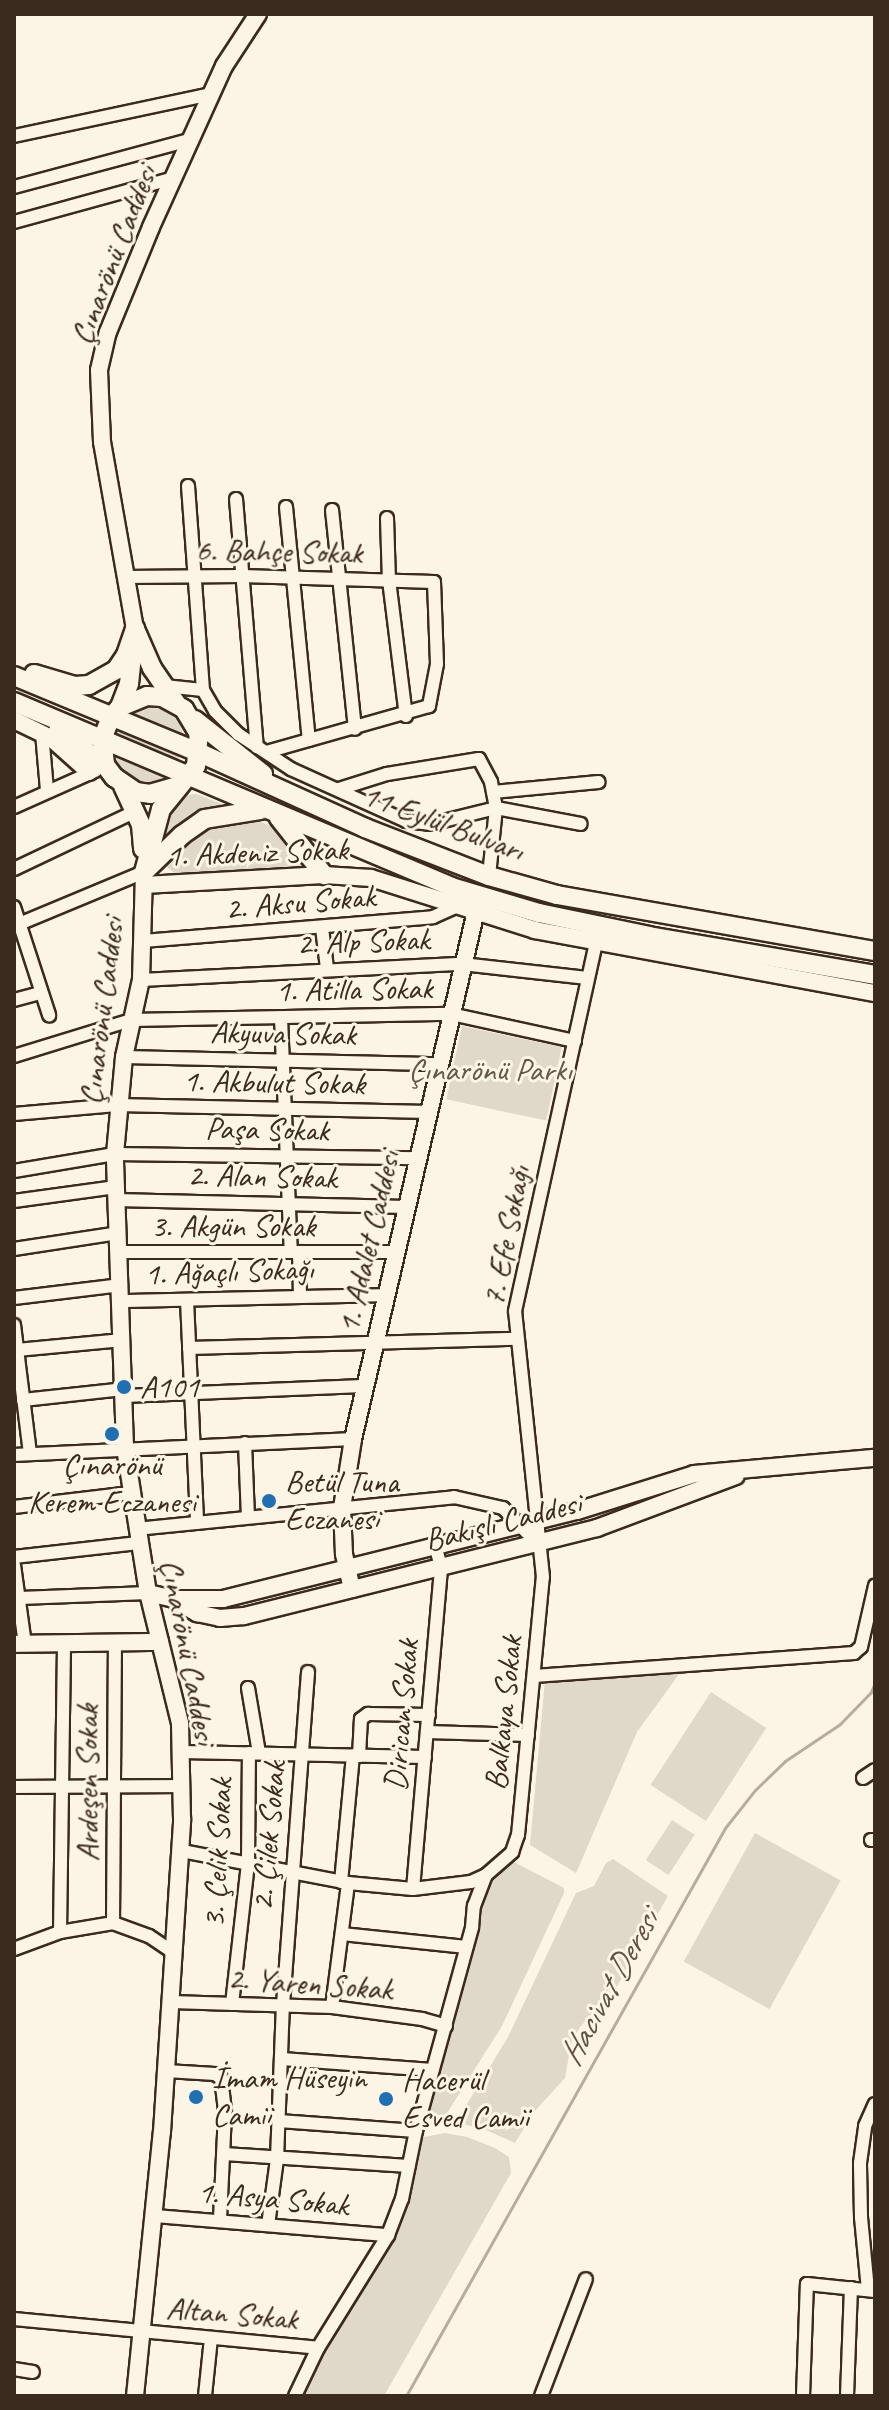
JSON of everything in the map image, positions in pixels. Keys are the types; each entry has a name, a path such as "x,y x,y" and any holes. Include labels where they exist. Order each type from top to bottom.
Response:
{"main road":[{"name":"Çınarönü Caddesi","path":"135,629 102,442 99,370 121,297 190,140 224,66 258,14"},
{"path":"14,667 75,686 89,685 116,670 126,655 135,629"},
{"path":"135,629 176,703 290,795"},
{"path":"101,769 102,739 129,684 135,629"},
{"name":"11 Eylül Bulvarı","path":"14,676 115,712 290,795 489,876 557,895 875,951"},
{"path":"115,712 147,696 176,703"},
{"path":"14,704 78,742 101,769"},
{"name":"11 Eylül Bulvarı","path":"14,704 102,739 183,781 270,811 451,887 539,913 649,936 875,975"},
{"path":"144,878 161,809 200,753 199,734 192,717"},
{"path":"14,720 42,733 123,786 150,794 183,781"},
{"path":"123,786 141,825 144,878"},
{"path":"144,878 182,835 205,819 270,811 324,875"},
{"name":"1. Akdeniz Sokak","path":"144,878 324,875 371,878 535,930 875,993"},
{"name":"Çınarönü Caddesi","path":"135,2396 155,2216 182,1851 182,1752 172,1680 148,1593 125,1447 115,1154 117,1105 124,1057 141,980 144,878"},
{"name":"1. Adalet Caddesi","path":"352,1589 342,1508 353,1439 384,1295 476,911"},
{"name":"Bakışlı Caddesi","path":"148,1593 174,1599 223,1599 538,1519 694,1474 875,1458"},
{"name":"Bakışlı Caddesi","path":"174,1599 197,1613 220,1618 244,1616 538,1544 675,1502 750,1471"},
{"path":"19,1644 160,1642"}],"street":[{"path":"14,136 211,94"},
{"path":"14,187 190,140"},
{"path":"14,222 174,178"},
{"path":"188,486 203,690 215,711 261,750 291,769 406,821 431,824 496,808 581,824"},
{"path":"236,499 261,750"},
{"path":"286,507 309,740"},
{"path":"332,510 355,729"},
{"path":"261,750 406,716 389,580 387,518"},
{"name":"6. Bahçe Sokak","path":"124,577 242,576 434,582 437,664 429,706 406,716"},
{"path":"164,686 203,690"},
{"path":"42,733 47,790"},
{"path":"339,789 387,774 479,759 493,792 496,808 489,876"},
{"path":"14,807 101,769"},
{"path":"493,792 599,782"},
{"path":"14,869 136,811"},
{"path":"19,924 144,878"},
{"name":"2. Aksu Sokak","path":"143,941 433,917 458,906"},
{"path":"14,907 19,924 20,947 49,1015"},
{"path":"322,928 327,968"},
{"name":"7. Efe Sokağı","path":"538,1544 538,1519 516,1339 518,1290 596,942"},
{"name":"2. Alp Sokak","path":"141,980 327,968 462,964 587,978"},
{"path":"14,1000 40,993"},
{"name":"1. Atilla Sokak","path":"14,1056 131,1020 451,1014 575,1041"},
{"path":"281,1018 289,1204 300,1296"},
{"name":"Akyuva Sokak","path":"124,1057 440,1064"},
{"name":"1. Akbulut Sokak","path":"14,1114 117,1105 429,1112"},
{"name":"Paşa Sokak","path":"14,1171 115,1154 418,1158"},
{"name":"2. Alan Sokak","path":"14,1201 116,1194 406,1207"},
{"path":"14,1249 118,1233"},
{"name":"3. Akgün Sokak","path":"119,1252 396,1252"},
{"name":"1. Ağaçlı Sokağı","path":"14,1298 122,1293 187,1300 384,1295"},
{"path":"187,1300 197,1523"},
{"path":"14,1325 30,1453"},
{"path":"189,1348 374,1340 516,1339"},
{"path":"17,1350 123,1340"},
{"path":"23,1400 124,1393 191,1394 363,1386"},
{"path":"14,1455 125,1447 353,1439"},
{"path":"245,1443 248,1517"},
{"path":"14,1507 131,1493"},
{"path":"14,1557 197,1523 454,1497 503,1508 538,1544"},
{"name":"Balkaya Sokak","path":"486,1875 512,1852 518,1835 543,1577 538,1544"},
{"name":"Dirican Sokak","path":"413,1889 441,1567 435,1545"},
{"path":"14,1565 20,1598 19,1644"},
{"path":"534,1676 854,1653 861,1647 875,1586"},
{"path":"20,1598 148,1593"},
{"path":"60,1932 64,1644"},
{"name":"Ardeşen Sokak","path":"113,1923 115,1644"},
{"name":"2. Çilek Sokak","path":"268,2225 277,2159 283,2005 308,1672"},
{"name":"3. Çelik Sokak","path":"232,2004 248,1863 254,1753 248,1688"},
{"path":"332,2007 342,1934 361,1719 368,1714 429,1715"},
{"path":"427,1732 528,1735"},
{"path":"182,1752 425,1757"},
{"path":"863,1778 875,1770"},
{"path":"14,1787 182,1786"},
{"path":"182,1851 345,1883 413,1889 471,1882 486,1875"},
{"path":"295,2396 318,2348 388,2235 446,2026 478,1890 486,1875"},
{"path":"14,1949 60,1932 113,1923 149,1936 174,1953"},
{"path":"342,1934 466,1947"},
{"name":"2. Yaren Sokak","path":"171,2002 332,2007 422,2019 446,2026"},
{"path":"282,2059 433,2070"},
{"path":"166,2071 215,2074 221,2078 224,2154 220,2220"},
{"path":"803,2396 807,2284 872,2290 861,2217 875,2104"},
{"path":"279,2121 416,2131"},
{"path":"224,2154 409,2166"},
{"name":"1. Asya Sokak","path":"155,2216 388,2235"},
{"path":"541,2396 586,2279"},
{"path":"847,2396 851,2288"},
{"name":"Altan Sokak","path":"14,2319 318,2348"},
{"path":"205,2396 211,2338"},
{"path":"14,2369 33,2372"}],"green space":[{"path":"144,704 175,713 185,738 122,712"},
{"path":"116,729 180,756 176,763 113,736"},
{"path":"114,756 171,779 161,788 137,786 118,769"},
{"path":"196,794 225,805 191,816 159,844 163,814 183,795"},
{"path":"256,820 278,829 313,865 175,874 166,866 170,854 201,825"},
{"name":"Çınarönü Parkı","path":"462,1026 562,1047 546,1121 446,1099"},
{"path":"682,1670 637,1732 576,1873 530,1845 545,1680"},
{"path":"711,1692 766,1728 706,1821 651,1785"},
{"path":"672,1820 695,1835 669,1875 646,1860"},
{"path":"755,1833 841,1881 769,2009 684,1962"},
{"path":"613,1859 668,1896 615,1990 580,2027 571,2044 565,2078 534,2112 515,2143 486,2130 456,2122 508,2037 576,1893 594,1886 606,1863"},
{"path":"512,1861 564,1888 564,1893 502,2026 442,2121 428,2126 424,2124 483,1892"},
{"path":"445,2133 467,2137 495,2148 509,2157 511,2173 384,2396 301,2396 324,2348 387,2243 419,2138"}],"waterway":[{"name":"Hacivat Deresi","path":"406,2396 725,1828 755,1790 785,1761 840,1724 871,1692 875,1682"}],"place":[{"name":"A101","path":"124,1387"},
{"name":"Çınarönü Kerem Eczanesi","path":"112,1434"},
{"name":"Betül Tuna Eczanesi","path":"269,1501"},
{"name":"İmam Hüseyin Camii","path":"196,2097"},
{"name":"Hacerül Esved Camii","path":"386,2099"}]}
